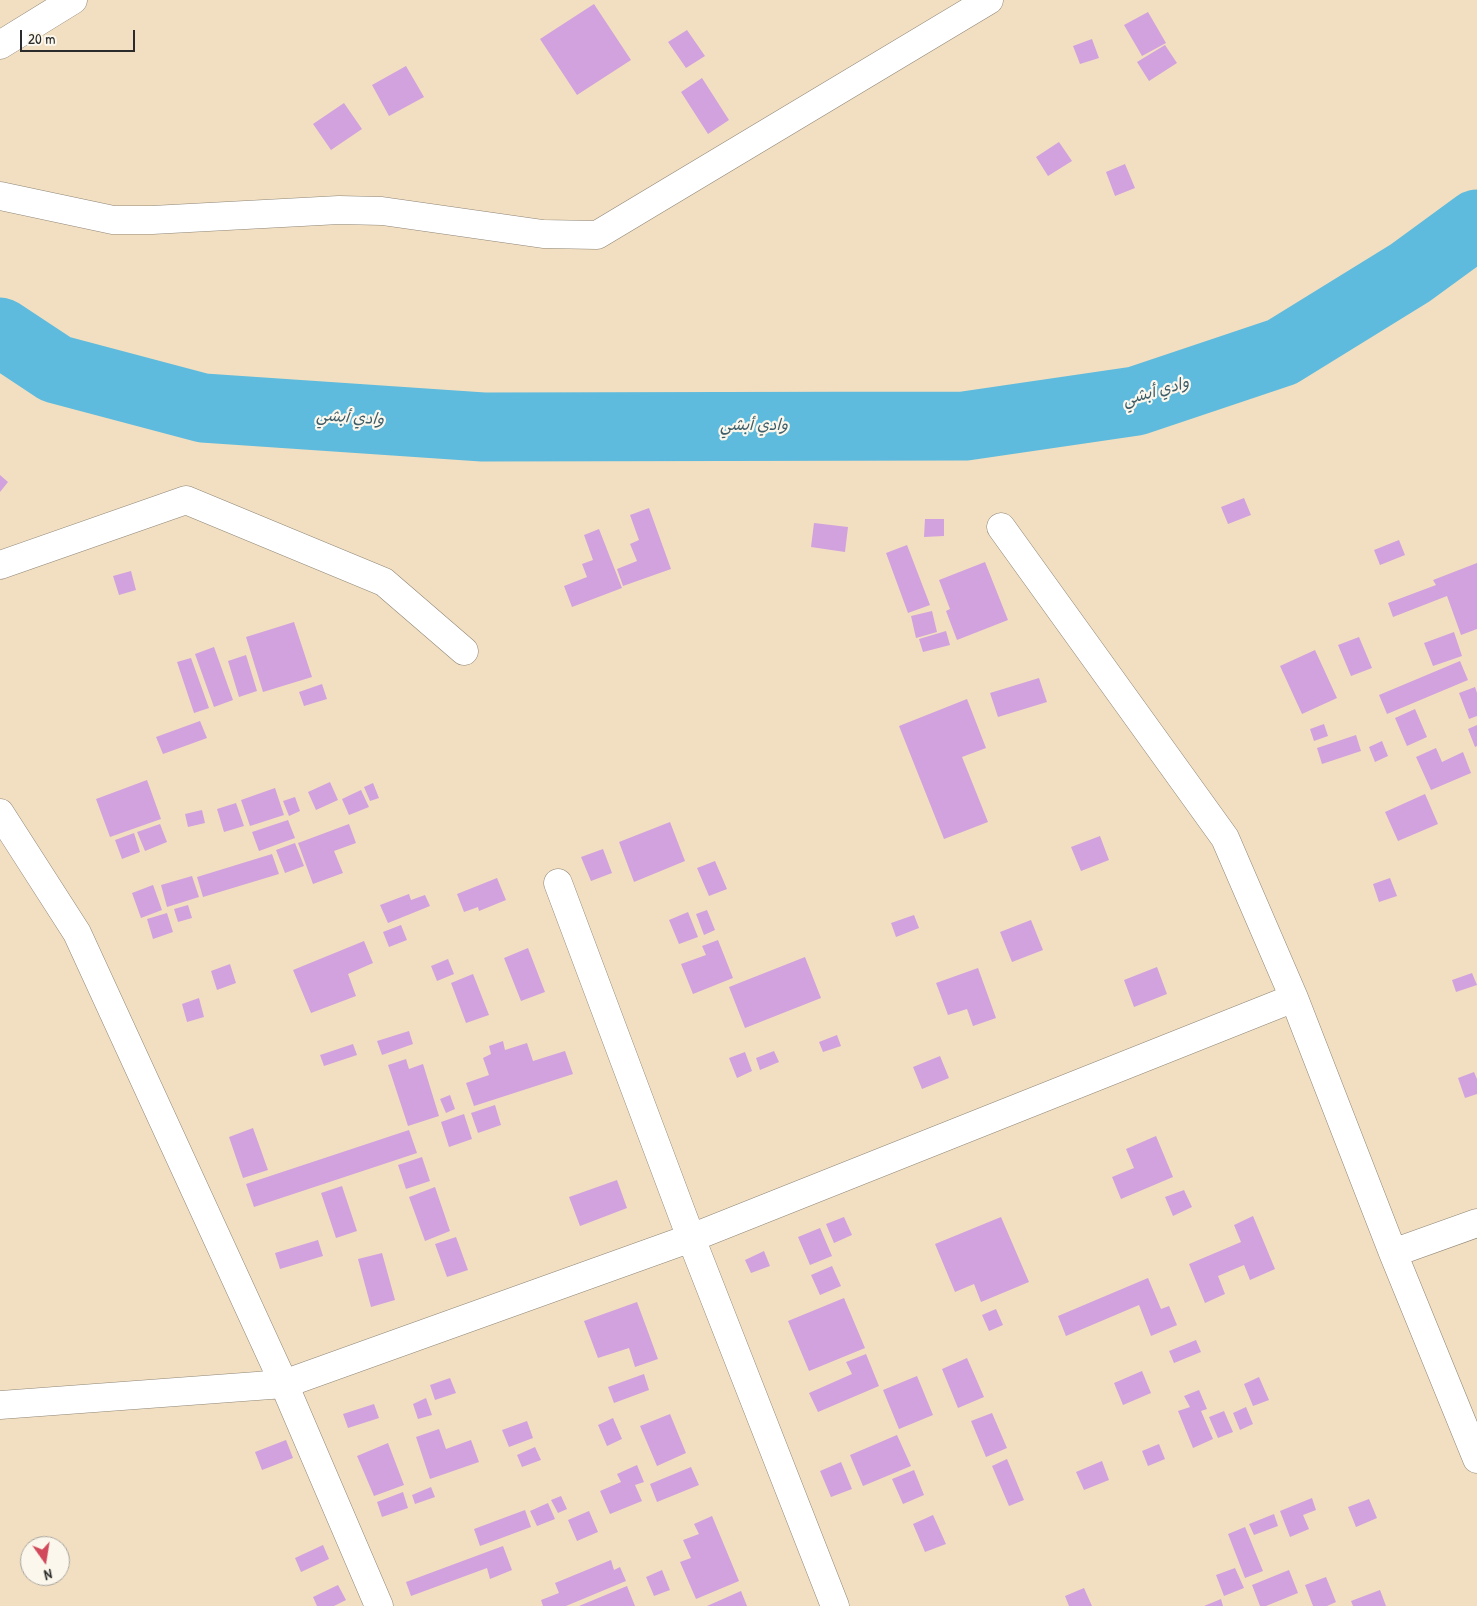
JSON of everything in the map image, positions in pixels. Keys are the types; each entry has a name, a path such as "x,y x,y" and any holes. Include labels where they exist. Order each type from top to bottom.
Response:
{"street":[{"path":"0,45 73,0"},
{"path":"0,196 113,220 152,220 339,210 382,211 543,234 597,235 989,0"},
{"path":"0,565 186,500 384,582 464,651"},
{"path":"1001,527 1225,838 1294,998 1392,1253 1477,1459"},
{"path":"0,813 77,933 284,1384 379,1606"},
{"path":"558,883 691,1238 835,1606"},
{"path":"0,1405 284,1384 691,1238 1294,998"},
{"path":"1392,1253 1477,1223"}],"building":[{"path":"594,4 631,60 577,95 540,39"},
{"path":"1148,12 1166,43 1142,56 1124,25"},
{"path":"687,30 705,56 686,68 668,42"},
{"path":"1092,39 1099,58 1080,64 1073,46"},
{"path":"1165,45 1177,63 1149,81 1137,62"},
{"path":"406,66 424,97 389,116 372,85"},
{"path":"702,78 729,120 708,134 681,92"},
{"path":"344,103 362,129 331,150 313,124"},
{"path":"1059,142 1072,161 1048,176 1036,157"},
{"path":"1125,164 1135,188 1115,196 1106,172"},
{"path":"0,475 8,482 0,492"},
{"path":"1244,498 1251,515 1228,524 1221,507"},
{"path":"649,508 671,569 623,586 617,569 637,561 630,544 639,540 630,515"},
{"path":"925,519 944,519 944,536 924,537"},
{"path":"814,523 848,527 845,552 811,547"},
{"path":"599,529 622,588 572,607 564,586 587,577 582,564 593,560 584,535"},
{"path":"1399,540 1405,555 1380,565 1374,550"},
{"path":"907,545 930,605 908,613 886,553"},
{"path":"985,562 1008,620 957,640 946,611 950,609 939,580"},
{"path":"1477,563 1477,629 1461,635 1447,596 1393,617 1388,603 1436,585 1433,580"},
{"path":"131,571 136,590 119,595 113,576"},
{"path":"932,611 937,632 916,638 911,616"},
{"path":"294,622 312,677 263,692 246,637"},
{"path":"946,631 950,645 923,652 919,639"},
{"path":"1454,632 1462,656 1433,666 1424,643"},
{"path":"1359,637 1372,668 1351,676 1338,645"},
{"path":"214,647 233,700 214,707 195,654"},
{"path":"1315,650 1337,698 1302,714 1280,666"},
{"path":"246,655 257,691 239,697 228,661"},
{"path":"191,658 209,708 194,713 177,662"},
{"path":"1460,661 1468,680 1387,714 1379,695"},
{"path":"1039,678 1047,702 998,717 990,693"},
{"path":"322,684 327,699 304,706 299,692"},
{"path":"1475,687 1477,693 1477,716 1469,719 1459,693"},
{"path":"967,699 986,748 962,757 988,822 944,839 899,726"},
{"path":"1415,709 1427,737 1407,746 1395,718"},
{"path":"200,721 207,738 163,754 156,737"},
{"path":"1324,724 1328,736 1314,741 1310,729"},
{"path":"1477,725 1477,746 1475,747 1468,729"},
{"path":"1356,735 1361,751 1322,764 1317,748"},
{"path":"1382,741 1388,756 1375,762 1369,747"},
{"path":"1436,748 1442,762 1463,752 1471,773 1431,790 1416,757"},
{"path":"147,780 161,819 110,837 96,799"},
{"path":"330,782 338,800 316,810 308,792"},
{"path":"373,783 379,798 370,801 364,787"},
{"path":"275,788 284,815 250,826 241,800"},
{"path":"361,790 369,807 349,815 342,799"},
{"path":"1425,794 1438,824 1398,841 1385,812"},
{"path":"295,797 300,811 289,816 283,801"},
{"path":"236,803 244,826 224,832 217,809"},
{"path":"202,810 205,823 188,827 185,814"},
{"path":"288,820 295,838 259,851 252,832"},
{"path":"670,822 685,861 634,882 619,842"},
{"path":"160,824 167,842 145,851 137,832"},
{"path":"349,824 356,843 334,851 343,873 313,884 298,843"},
{"path":"134,833 140,852 122,859 115,840"},
{"path":"1100,836 1109,860 1081,871 1071,847"},
{"path":"295,843 304,866 285,873 276,850"},
{"path":"603,849 612,873 591,881 581,857"},
{"path":"272,854 279,874 203,897 197,877"},
{"path":"715,861 727,889 709,896 697,868"},
{"path":"192,876 199,897 167,907 161,885"},
{"path":"497,878 506,900 479,911 478,907 464,912 457,894"},
{"path":"1390,878 1397,896 1379,902 1373,884"},
{"path":"153,885 162,910 141,918 132,893"},
{"path":"409,894 411,900 425,895 430,906 388,923 380,905"},
{"path":"188,905 192,918 178,922 174,909"},
{"path":"707,910 715,930 704,935 696,914"},
{"path":"688,912 698,937 679,944 669,920"},
{"path":"167,913 173,932 153,939 147,919"},
{"path":"914,915 919,928 896,937 891,923"},
{"path":"1031,920 1043,950 1012,962 1000,932"},
{"path":"401,925 407,940 389,947 383,932"},
{"path":"718,940 733,978 693,994 681,964 706,955 702,946"},
{"path":"364,941 373,963 348,974 356,996 311,1013 293,970"},
{"path":"528,948 545,992 521,1001 504,958"},
{"path":"805,957 821,998 745,1028 729,987"},
{"path":"448,959 454,974 437,981 431,966"},
{"path":"230,964 236,983 217,990 211,971"},
{"path":"1157,967 1167,994 1134,1007 1124,980"},
{"path":"978,968 996,1018 973,1026 967,1009 948,1015 936,983"},
{"path":"1472,973 1477,985 1456,992 1452,980"},
{"path":"473,974 489,1015 466,1023 451,983"},
{"path":"199,998 204,1017 187,1022 182,1004"},
{"path":"409,1031 413,1044 382,1055 377,1041"},
{"path":"837,1035 841,1046 823,1052 819,1042"},
{"path":"503,1041 505,1050 527,1043 533,1061 565,1051 573,1074 474,1106 466,1083 489,1075 483,1058 491,1054 489,1046"},
{"path":"353,1044 357,1055 324,1066 320,1055"},
{"path":"774,1051 779,1062 760,1070 756,1058"},
{"path":"745,1052 752,1071 737,1078 729,1058"},
{"path":"940,1056 949,1078 922,1089 913,1067"},
{"path":"406,1059 409,1069 423,1064 439,1116 408,1126 388,1065"},
{"path":"1474,1072 1477,1079 1477,1094 1465,1098 1458,1078"},
{"path":"450,1095 455,1109 446,1113 440,1099"},
{"path":"495,1105 501,1125 478,1133 471,1113"},
{"path":"464,1114 472,1139 449,1147 441,1122"},
{"path":"253,1128 268,1170 243,1178 229,1137"},
{"path":"409,1130 417,1153 254,1207 246,1184"},
{"path":"1156,1136 1173,1177 1121,1199 1112,1177 1134,1168 1126,1149"},
{"path":"422,1157 430,1181 406,1189 398,1165"},
{"path":"617,1180 627,1208 580,1226 569,1197"},
{"path":"342,1186 357,1231 336,1238 321,1193"},
{"path":"435,1187 450,1231 425,1241 409,1197"},
{"path":"1184,1190 1192,1207 1173,1216 1165,1197"},
{"path":"1253,1216 1275,1269 1250,1280 1244,1265 1218,1276 1225,1294 1205,1303 1189,1264 1241,1242 1234,1225"},
{"path":"844,1217 852,1235 834,1243 826,1224"},
{"path":"1001,1217 1029,1282 981,1302 974,1284 955,1292 935,1244"},
{"path":"820,1228 832,1256 810,1265 798,1237"},
{"path":"456,1237 468,1270 447,1277 435,1244"},
{"path":"318,1240 323,1256 280,1269 275,1253"},
{"path":"764,1251 770,1266 751,1273 745,1260"},
{"path":"382,1253 395,1300 371,1307 358,1259"},
{"path":"832,1266 841,1286 820,1295 811,1275"},
{"path":"1148,1278 1161,1309 1169,1306 1177,1325 1151,1336 1139,1305 1066,1336 1058,1316"},
{"path":"844,1298 865,1348 809,1371 788,1321"},
{"path":"637,1302 658,1359 635,1367 629,1348 598,1358 584,1321"},
{"path":"996,1309 1003,1325 989,1331 982,1315"},
{"path":"1196,1340 1201,1352 1174,1363 1169,1351"},
{"path":"866,1354 879,1386 818,1412 809,1393 852,1374 846,1362"},
{"path":"967,1358 984,1397 958,1408 942,1369"},
{"path":"1142,1371 1151,1393 1123,1405 1114,1383"},
{"path":"644,1374 649,1390 614,1403 608,1387"},
{"path":"917,1376 933,1415 899,1429 883,1390"},
{"path":"1259,1377 1269,1400 1253,1406 1244,1384"},
{"path":"450,1378 456,1393 435,1400 430,1385"},
{"path":"1199,1390 1207,1409 1201,1411 1213,1439 1193,1448 1178,1411 1190,1407 1184,1396"},
{"path":"426,1398 432,1415 418,1419 413,1404"},
{"path":"374,1404 379,1418 348,1428 343,1414"},
{"path":"1246,1407 1253,1424 1240,1430 1233,1413"},
{"path":"1224,1411 1233,1432 1218,1438 1209,1417"},
{"path":"992,1413 1007,1448 986,1457 971,1421"},
{"path":"670,1414 686,1453 657,1466 640,1426"},
{"path":"613,1418 622,1439 607,1446 598,1425"},
{"path":"527,1421 533,1438 509,1447 502,1430"},
{"path":"439,1429 446,1449 471,1440 479,1462 430,1479 416,1437"},
{"path":"897,1435 911,1466 863,1486 850,1455"},
{"path":"286,1440 293,1458 262,1470 255,1452"},
{"path":"388,1443 404,1485 374,1496 357,1456"},
{"path":"1159,1444 1165,1459 1148,1466 1142,1451"},
{"path":"535,1447 541,1460 522,1467 517,1455"},
{"path":"1007,1459 1024,1500 1009,1506 992,1466"},
{"path":"1102,1461 1109,1480 1084,1490 1076,1472"},
{"path":"841,1462 852,1489 831,1497 820,1471"},
{"path":"637,1465 644,1482 635,1485 642,1501 610,1514 600,1491 621,1482 617,1474"},
{"path":"691,1467 699,1485 657,1502 650,1484"},
{"path":"914,1470 924,1495 903,1504 892,1479"},
{"path":"431,1487 435,1497 415,1504 412,1495"},
{"path":"403,1492 408,1508 382,1517 377,1502"},
{"path":"561,1496 567,1509 558,1513 551,1500"},
{"path":"1312,1498 1316,1510 1303,1515 1309,1529 1290,1537 1280,1511"},
{"path":"1369,1499 1377,1518 1356,1527 1348,1507"},
{"path":"548,1503 555,1519 537,1526 530,1511"},
{"path":"525,1510 531,1527 480,1546 474,1529"},
{"path":"589,1511 598,1532 577,1541 568,1520"},
{"path":"1274,1514 1278,1526 1254,1535 1249,1524"},
{"path":"933,1515 946,1544 925,1552 913,1524"},
{"path":"712,1516 739,1581 696,1599 680,1562 691,1558 683,1540 699,1534 694,1524"},
{"path":"1245,1527 1263,1571 1245,1578 1228,1534"},
{"path":"323,1545 329,1559 301,1572 295,1558"},
{"path":"503,1546 512,1570 490,1579 487,1568 411,1596 406,1582"},
{"path":"611,1560 614,1570 620,1567 626,1581 566,1606 543,1606 541,1600 559,1593 555,1583"},
{"path":"1235,1568 1244,1588 1224,1596 1216,1575"},
{"path":"662,1570 670,1590 654,1596 646,1577"},
{"path":"1289,1570 1298,1593 1266,1606 1260,1606 1252,1585"},
{"path":"1326,1577 1336,1602 1327,1606 1313,1606 1305,1585"},
{"path":"338,1585 346,1600 334,1606 317,1606 313,1597"},
{"path":"627,1586 635,1606 579,1606"},
{"path":"1084,1588 1092,1606 1069,1606 1065,1596"},
{"path":"1380,1590 1386,1606 1353,1606 1351,1601"},
{"path":"741,1591 747,1606 707,1606"},
{"path":"1221,1599 1223,1606 1204,1606"}],"waterway":[{"name":"وادي أبشي","path":"0,332 56,369 203,408 483,427 965,426 1136,401 1282,352 1410,273 1477,224"}]}
